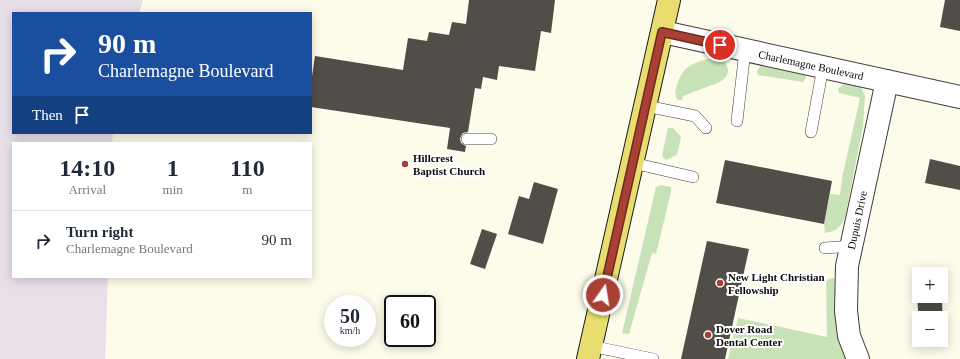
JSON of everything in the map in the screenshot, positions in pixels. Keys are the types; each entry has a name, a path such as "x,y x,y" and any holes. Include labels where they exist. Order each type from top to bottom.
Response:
{"main road":[{"path":"590,352 669,0"}],"street":[{"name":"Charlemagne Boulevard","path":"662,32 960,97"},
{"name":"Dupuis Drive","path":"858,359 849,336 846,311 847,266 887,81"}],"lane":[{"path":"737,121 745,50"},
{"path":"811,132 823,67"},
{"path":"646,106 695,116 706,128"},
{"path":"467,139 491,139"},
{"path":"633,163 693,177"},
{"path":"825,248 852,246"},
{"path":"590,352 653,359"}],"shaded area":[{"path":"0,0 143,0 139,12 12,12 12,134 113,134 112,142 12,142 12,278 108,278 105,359 0,359"}],"green space":[{"path":"707,59 724,60 728,69 726,77 720,82 683,96 682,100 678,100 675,95 675,91 684,70 691,65"},
{"path":"765,65 800,72 804,74 806,78 803,82 758,75 757,71 760,66"},
{"path":"847,82 860,85 865,96 863,127 845,217 842,224 838,228 825,233 824,224 830,194 840,195 842,178 860,98 839,93 838,89"},
{"path":"668,128 673,128 681,137 677,155 666,160 662,156"},
{"path":"661,185 671,187 671,192 656,254 652,253 629,334 622,333 656,187"},
{"path":"833,278 837,279 834,305 837,335 846,359 728,359 738,318 827,337 826,281"}],"building":[{"path":"469,0 555,0 551,33 541,31 535,71 499,66 497,80 483,77 481,89 475,88 468,132 463,133 460,139 461,143 466,146 465,152 447,149 450,128 312,107 312,76 315,56 403,70 408,38 427,41 429,32 449,35 452,22 466,24"},
{"path":"945,0 960,0 960,31 940,27"},
{"path":"930,159 960,166 960,190 925,183"},
{"path":"725,160 832,181 824,224 716,203"},
{"path":"534,182 558,189 543,244 508,234 519,196 529,199"},
{"path":"482,229 497,234 485,269 470,264"},
{"name":"New Light Christian Fellowship","path":"707,241 749,249 725,359 681,359"},
{"path":"918,303 942,303 942,311 918,311"}],"place":[{"name":"Hillcrest Baptist Church","path":"405,164"},
{"name":"New Light Christian Fellowship","path":"720,283"},
{"name":"Dover Road Dental Center","path":"708,335"}],"route":[{"path":"603,295 662,32 720,45"}]}
